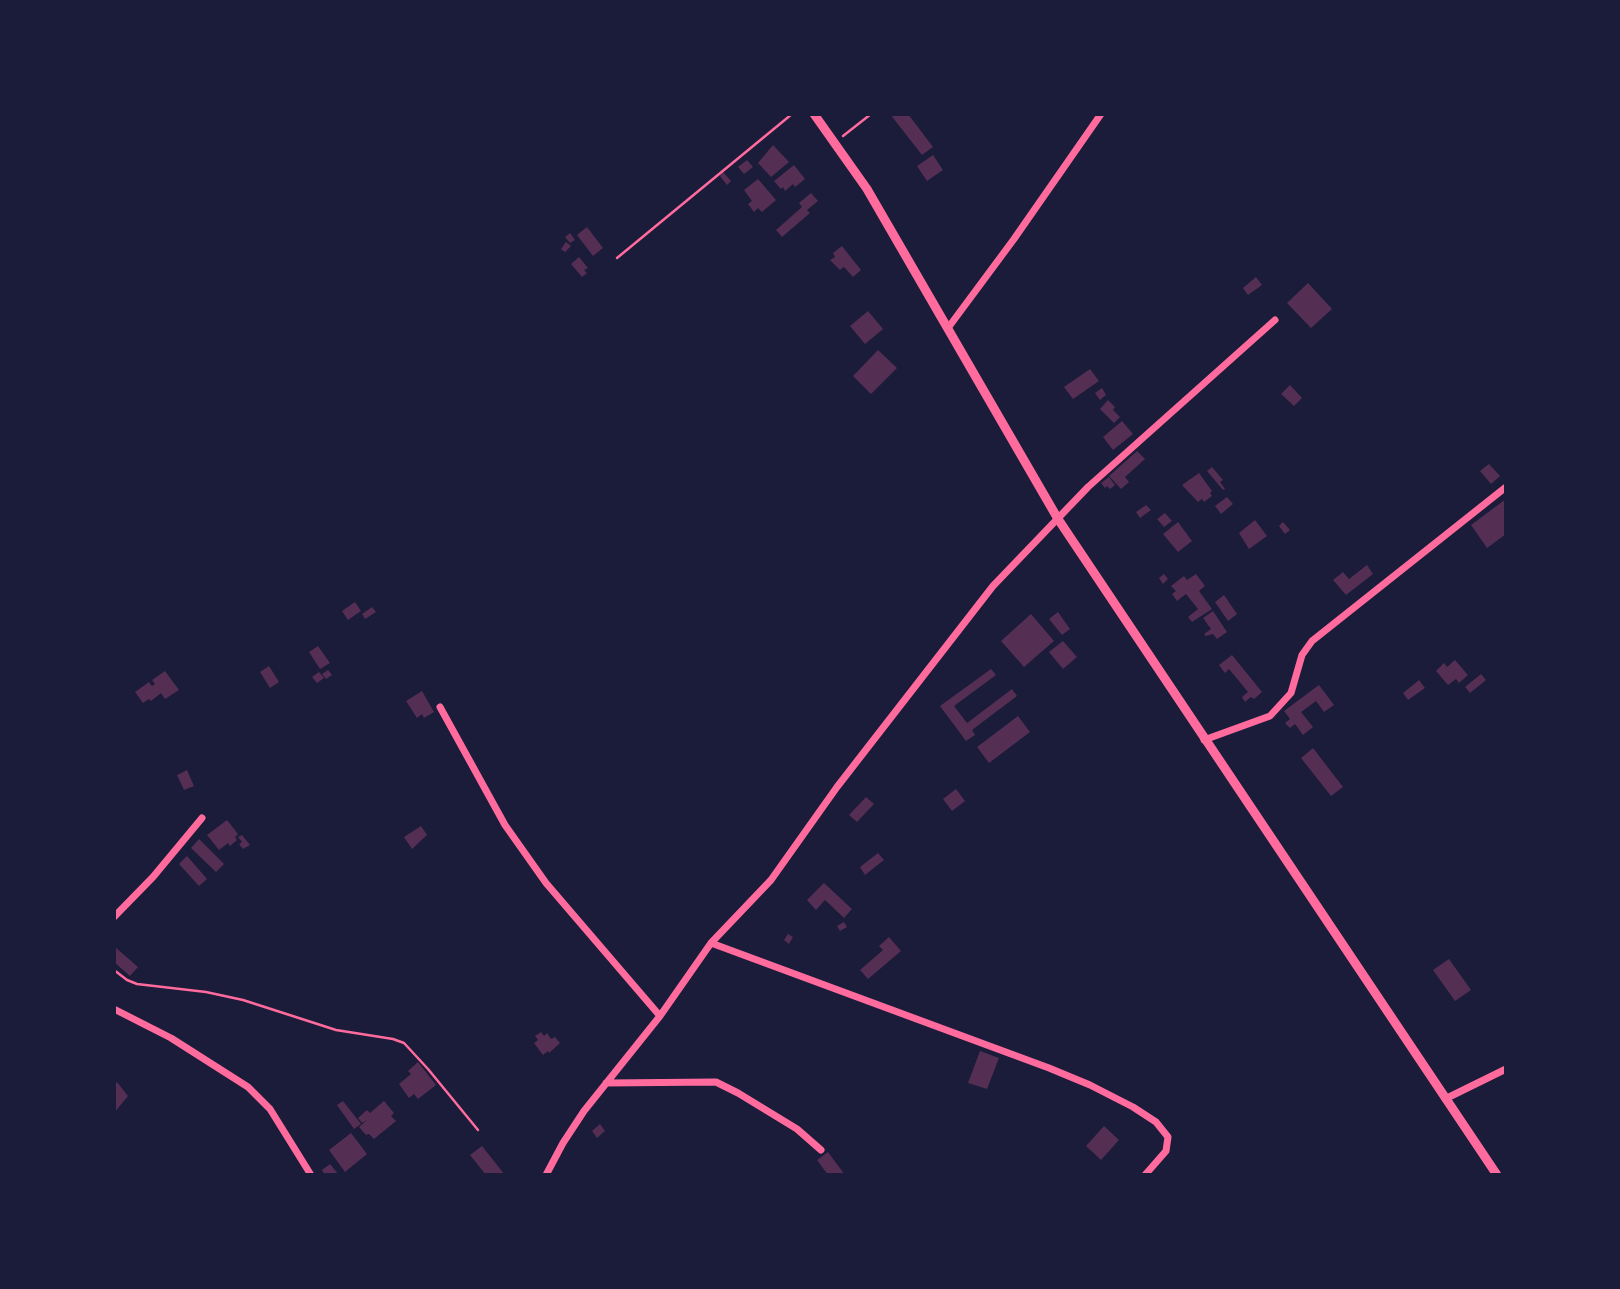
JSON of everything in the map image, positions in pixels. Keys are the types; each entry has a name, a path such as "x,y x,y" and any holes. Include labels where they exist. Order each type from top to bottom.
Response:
{"street":[{"path":"814,114 867,189 1058,519 1497,1175"},
{"path":"948,328 1101,114"},
{"path":"547,1175 563,1143 606,1083 660,1016 711,943 771,880 837,787 993,586 1088,487 1275,320"},
{"path":"1205,740 1270,716 1291,693 1302,655 1311,641 1506,487"},
{"path":"440,708 505,825 546,883 660,1016"},
{"path":"114,918 153,877 202,818"},
{"path":"711,943 1049,1068 1133,1107 1156,1122 1168,1137 1166,1152 1145,1175"},
{"path":"114,1009 171,1038 248,1087 270,1109 311,1175"},
{"path":"1445,1099 1506,1069"},
{"path":"606,1083 716,1082 797,1129 821,1150"}],"path":[{"path":"617,258 792,114"},
{"path":"835,142 872,114"},
{"path":"114,970 137,984 206,992 243,1000 336,1030 393,1039 411,1051 478,1130"}],"building":[{"path":"890,114 908,114 933,147 922,155"},
{"path":"773,145 789,162 771,177 758,163"},
{"path":"933,155 943,170 927,181 917,166"},
{"path":"747,160 753,167 744,174 738,167"},
{"path":"794,165 805,179 785,191 774,181"},
{"path":"723,172 731,181 727,185 720,176"},
{"path":"758,179 776,200 762,212 758,208 754,212 748,204 752,201 744,190"},
{"path":"811,193 818,201 807,210 810,213 782,237 776,230 802,207 799,203"},
{"path":"587,227 603,248 593,256 577,235"},
{"path":"570,233 575,240 570,243 565,237"},
{"path":"566,242 571,246 565,252 561,249"},
{"path":"842,246 861,270 853,277 844,267 840,270 830,260 835,257 833,253"},
{"path":"579,257 588,268 584,270 587,273 582,277 571,264"},
{"path":"1256,277 1262,285 1248,295 1243,288"},
{"path":"1308,283 1332,309 1311,328 1287,303"},
{"path":"868,311 883,329 865,344 850,326"},
{"path":"878,350 897,368 871,394 853,376"},
{"path":"1090,369 1099,381 1073,399 1064,387"},
{"path":"1290,385 1302,398 1294,406 1281,394"},
{"path":"1102,388 1106,395 1100,400 1095,393"},
{"path":"1108,400 1120,417 1114,423 1100,409"},
{"path":"1122,421 1133,434 1113,450 1103,437"},
{"path":"1137,451 1145,459 1125,477 1129,482 1121,489 1109,476"},
{"path":"1489,464 1500,476 1491,484 1480,471"},
{"path":"1212,467 1223,480 1220,482 1225,489 1223,490 1207,471"},
{"path":"1199,473 1212,491 1212,496 1204,502 1202,499 1198,502 1182,485"},
{"path":"1109,477 1115,485 1110,489 1101,483"},
{"path":"1227,497 1233,504 1221,514 1215,506"},
{"path":"1506,499 1506,534 1487,548 1471,525"},
{"path":"1146,505 1151,510 1140,518 1136,512"},
{"path":"1165,513 1172,521 1164,527 1157,519"},
{"path":"1255,520 1267,536 1249,549 1239,533"},
{"path":"1178,522 1192,541 1178,552 1163,534"},
{"path":"1283,522 1290,530 1285,534 1279,526"},
{"path":"1367,565 1373,574 1346,595 1333,580 1343,572 1349,579"},
{"path":"1164,574 1168,579 1163,584 1159,578"},
{"path":"1196,574 1205,586 1199,591 1212,609 1192,622 1188,617 1198,609 1186,594 1177,601 1172,594 1176,591 1171,586 1184,576 1187,580"},
{"path":"1224,595 1237,614 1228,621 1215,602"},
{"path":"355,602 361,611 348,620 342,611"},
{"path":"372,607 376,612 365,619 362,614"},
{"path":"1213,611 1227,632 1217,639 1213,634 1204,634 1211,629 1203,618"},
{"path":"1058,612 1070,629 1062,635 1049,619"},
{"path":"1031,614 1054,641 1024,667 1001,641"},
{"path":"1063,641 1077,657 1063,669 1049,652"},
{"path":"318,646 330,663 320,669 309,652"},
{"path":"1232,655 1262,692 1254,699 1251,697 1245,702 1242,697 1248,692 1229,669 1225,673 1219,665"},
{"path":"1455,660 1468,675 1459,683 1456,679 1448,685 1436,671 1444,663 1447,667"},
{"path":"269,666 279,682 270,688 260,672"},
{"path":"991,669 996,675 954,706 967,723 1012,689 1017,696 972,730 975,735 966,741 940,706"},
{"path":"328,670 332,675 326,679 322,674"},
{"path":"165,671 179,690 165,699 161,693 151,701 149,699 143,703 135,692 149,682 152,686 155,684 152,680"},
{"path":"319,672 324,678 317,683 312,677"},
{"path":"1481,674 1486,680 1470,693 1465,687"},
{"path":"1419,680 1425,688 1408,700 1403,693"},
{"path":"1319,685 1334,705 1324,712 1316,701 1301,712 1313,727 1303,735 1295,724 1290,728 1285,723 1290,719 1284,711"},
{"path":"422,691 434,712 424,718 422,714 417,718 406,701"},
{"path":"1018,716 1030,732 989,763 977,747"},
{"path":"1313,748 1343,787 1331,796 1301,758"},
{"path":"187,770 194,786 184,790 177,775"},
{"path":"956,789 965,801 952,811 943,799"},
{"path":"866,797 874,804 857,822 849,815"},
{"path":"227,820 238,834 235,837 237,840 219,850 207,835"},
{"path":"421,826 427,835 412,849 404,837"},
{"path":"242,835 250,845 243,849 238,837"},
{"path":"199,839 224,864 216,872 191,848"},
{"path":"878,853 884,860 865,875 860,867"},
{"path":"187,856 207,879 199,886 179,864"},
{"path":"824,883 852,909 844,918 825,900 816,910 807,900"},
{"path":"844,922 847,927 840,931 837,926"},
{"path":"788,934 793,937 789,944 784,940"},
{"path":"889,937 901,951 868,979 860,970 883,950 879,946"},
{"path":"115,947 138,967 130,976 114,962"},
{"path":"1449,959 1471,990 1455,1001 1433,970"},
{"path":"541,1032 544,1036 547,1033 551,1039 555,1037 560,1043 543,1055 534,1043 538,1040 535,1036"},
{"path":"980,1051 999,1058 987,1089 968,1083"},
{"path":"418,1062 436,1085 418,1099 414,1094 409,1098 399,1084 411,1074 408,1071"},
{"path":"117,1082 128,1096 114,1113 114,1085"},
{"path":"343,1101 361,1124 354,1129 337,1105"},
{"path":"384,1101 394,1113 391,1116 396,1121 374,1139 359,1127 367,1120 362,1123 358,1118 367,1110 370,1113"},
{"path":"600,1124 605,1131 597,1138 592,1131"},
{"path":"1104,1126 1119,1140 1101,1160 1086,1146"},
{"path":"351,1133 367,1154 345,1172 329,1150"},
{"path":"482,1146 505,1175 486,1175 470,1155"},
{"path":"828,1152 845,1175 828,1175 817,1160"},
{"path":"330,1164 339,1175 325,1175 322,1170"}]}
